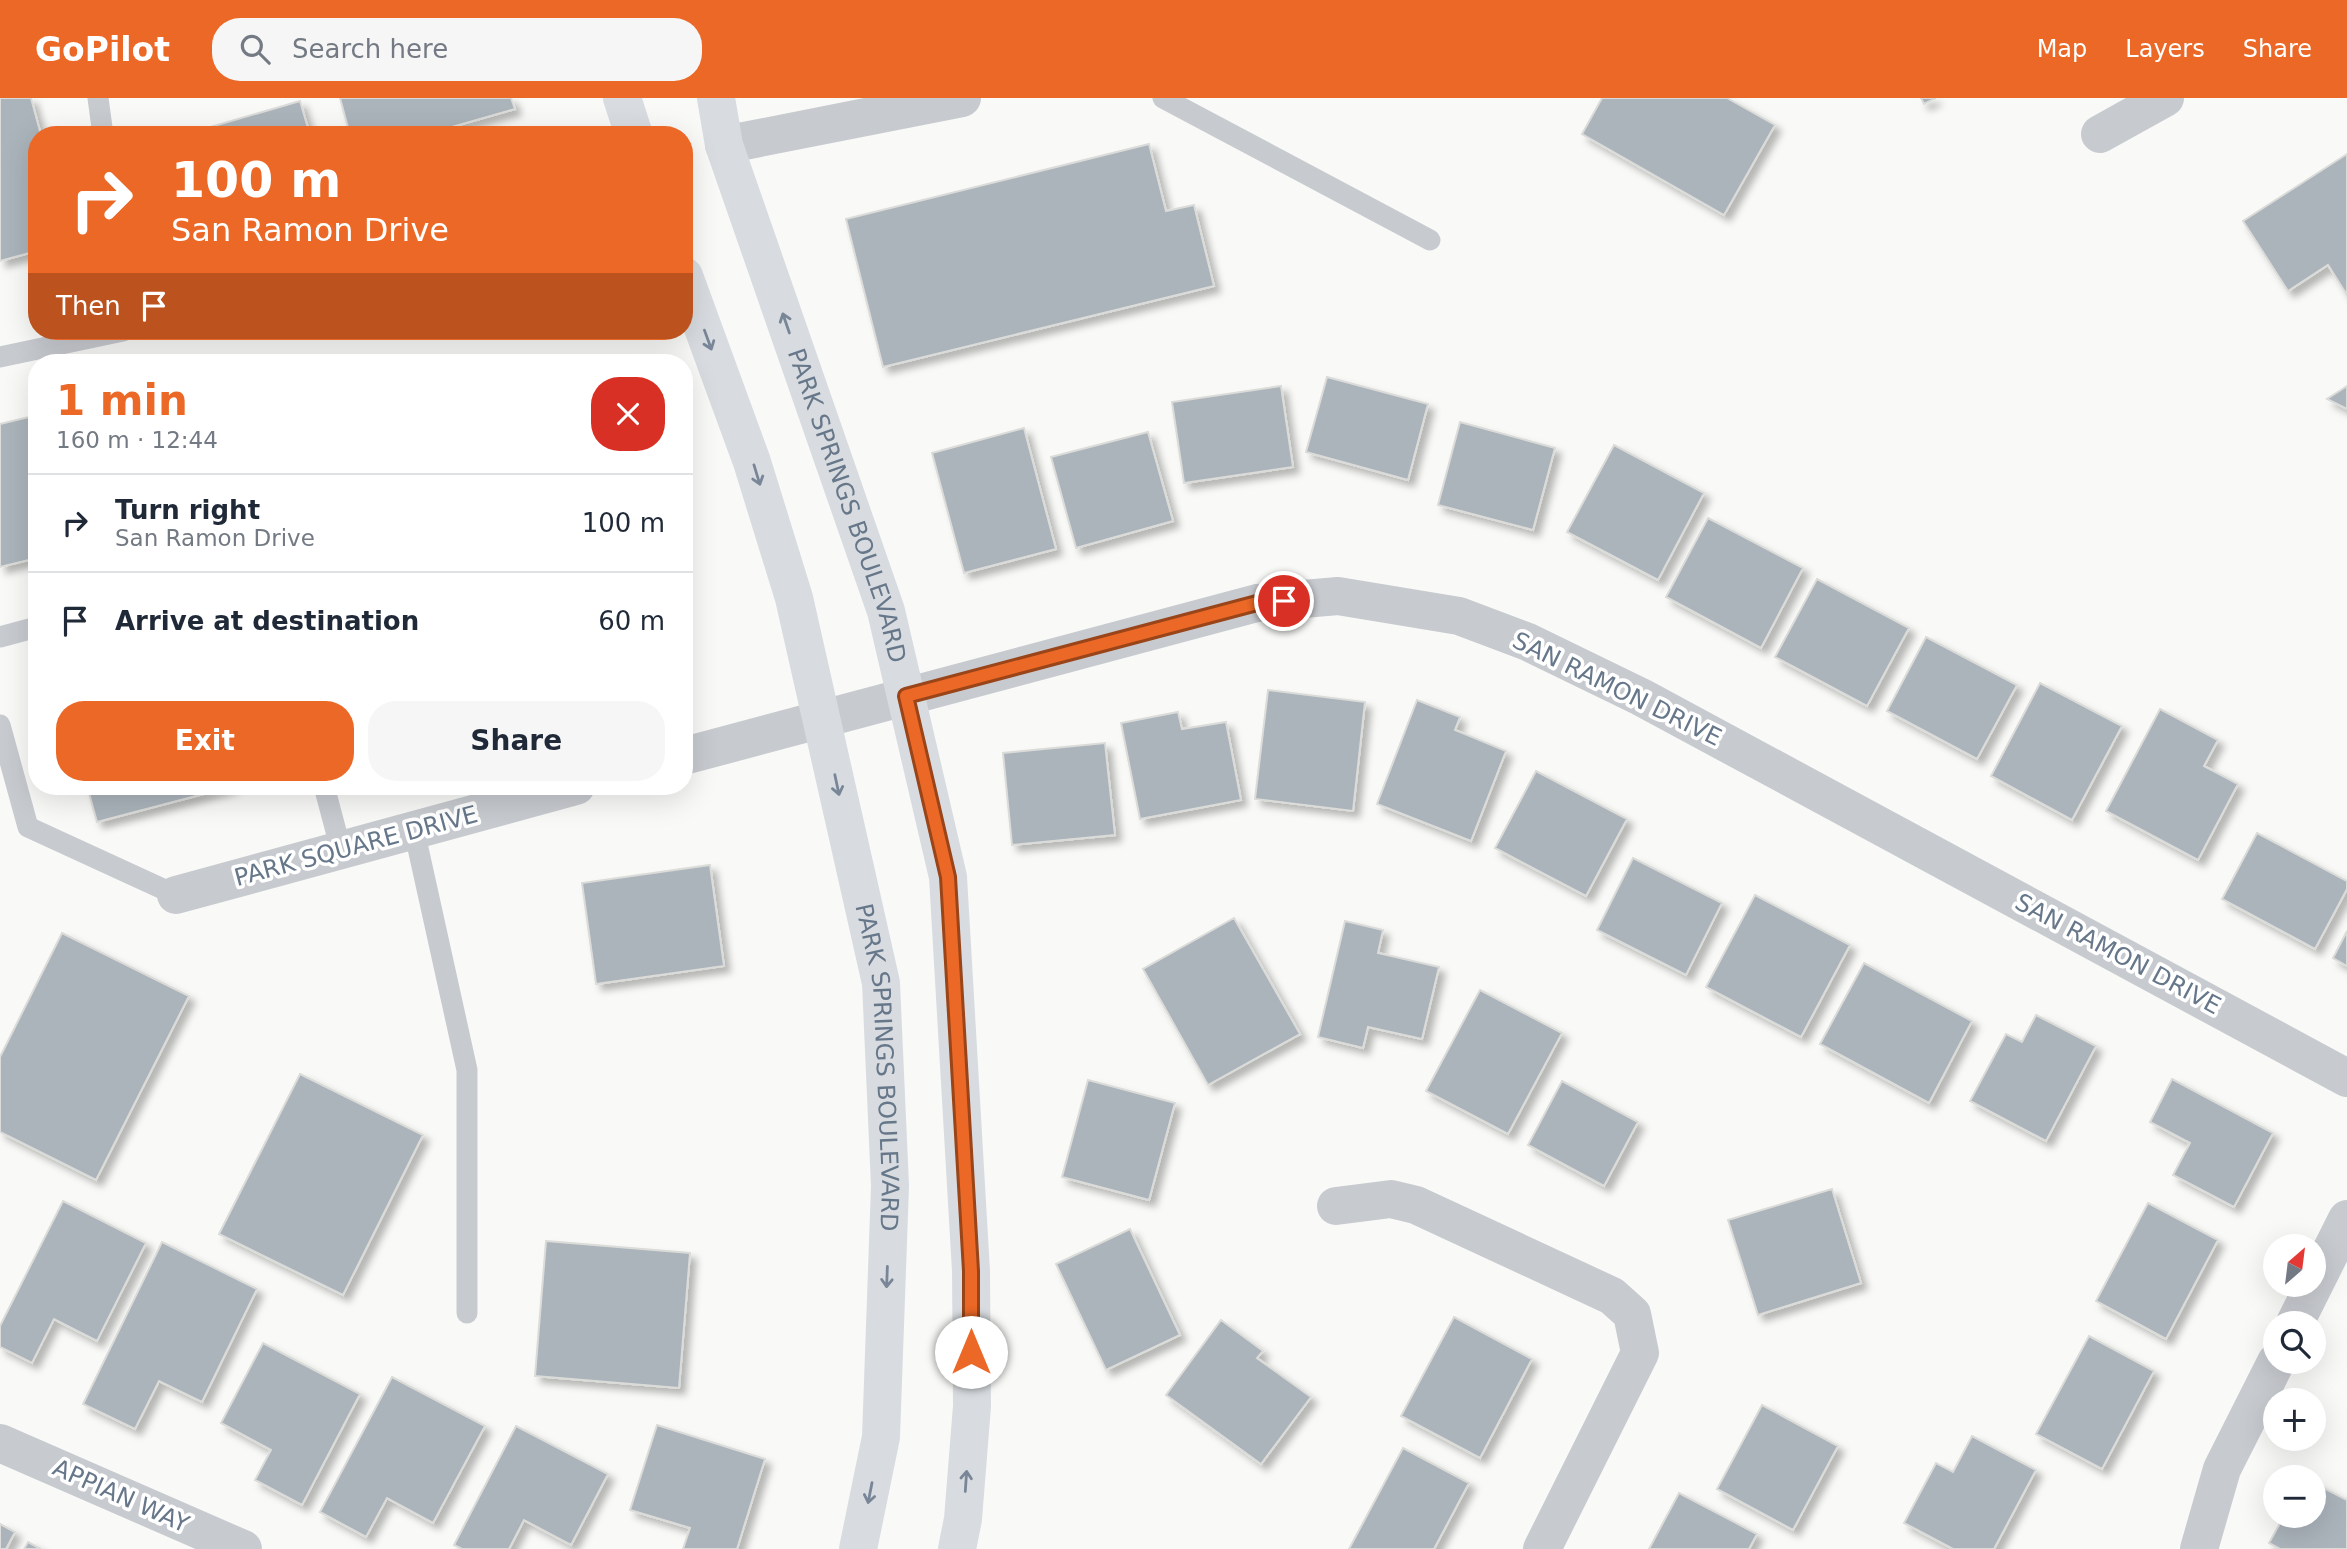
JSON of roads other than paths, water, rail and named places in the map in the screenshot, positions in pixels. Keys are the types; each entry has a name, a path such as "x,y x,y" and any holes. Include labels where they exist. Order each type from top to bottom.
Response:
{"main road":[{"path":"622,98 631,126"},
{"name":"PARK SPRINGS BOULEVARD","path":"716,98 724,145 887,611 948,877 971,1284 972,1406 963,1519 957,1549"},
{"name":"PARK SPRINGS BOULEVARD","path":"693,301 756,474 794,598 881,983 889,1172 881,1437 858,1549"}],"street":[{"path":"724,145 962,98"},
{"path":"2100,134 2165,98"},
{"name":"SAN RAMON DRIVE","path":"823,718 1257,603 1338,596 1459,616 1528,642 1641,697 2347,1078"},
{"path":"693,754 823,718"},
{"name":"PARK SQUARE DRIVE","path":"177,895 543,795"},
{"path":"1336,1206 1391,1199 1416,1205 1612,1296 1632,1314 1640,1353 1542,1549"},
{"path":"2301,1311 2347,1219"},
{"path":"2199,1549 2222,1469 2270,1374"},
{"name":"APPIAN WAY","path":"0,1443 243,1549"}],"lane":[{"path":"98,98 102,126"},
{"path":"1163,98 1430,240"},
{"path":"0,357 80,340"},
{"path":"0,637 28,629"},
{"path":"0,725 7,782 28,827 177,895"},
{"path":"326,795 341,850"},
{"path":"414,830 467,1070 467,1313"}]}
